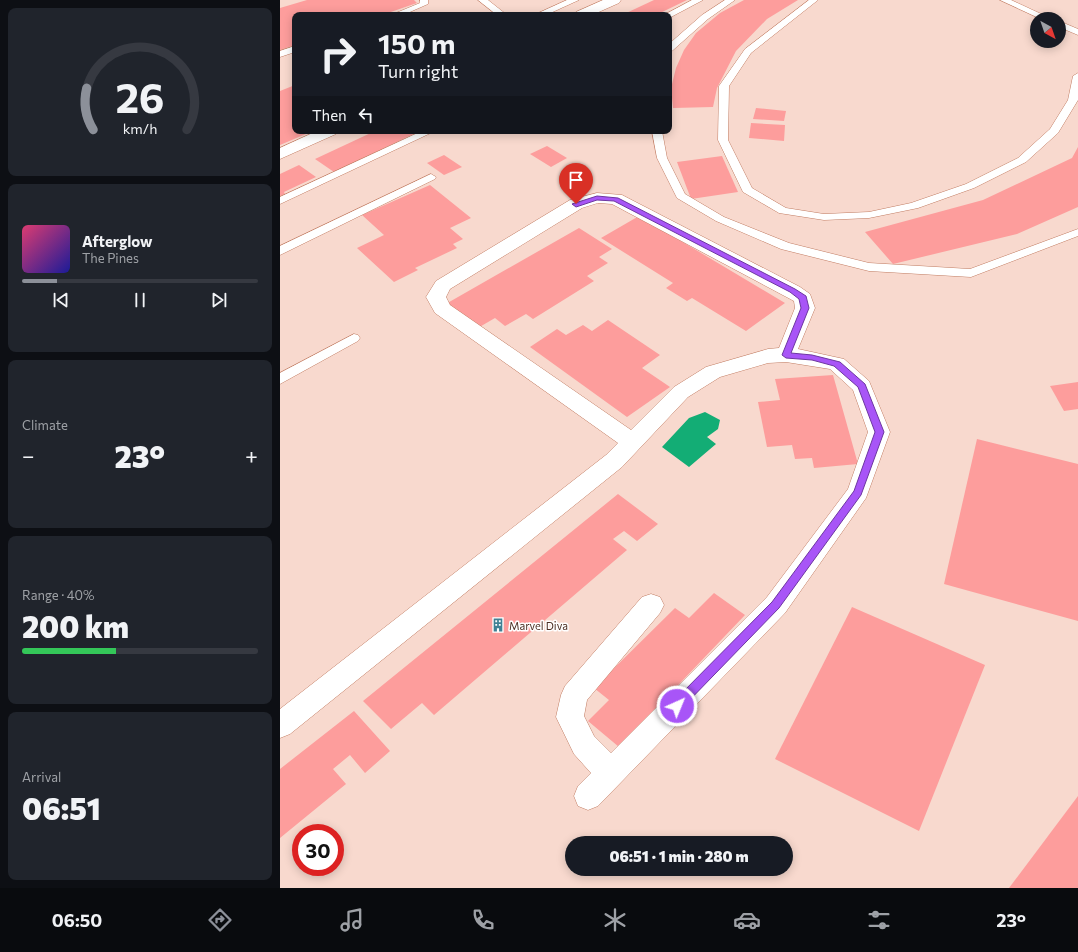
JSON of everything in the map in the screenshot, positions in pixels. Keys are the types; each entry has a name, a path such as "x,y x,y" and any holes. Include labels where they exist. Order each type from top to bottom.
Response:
{"street":[{"path":"588,12 614,0"},
{"path":"280,154 323,134"},
{"path":"632,442 442,309 436,297 443,285 576,204 597,198 616,199 793,291 803,298 805,308 786,355"},
{"path":"280,725 614,461 681,392 713,372 768,356 786,355 812,358 837,364 862,386 879,432 858,492 776,605 588,796"},
{"path":"610,773 584,746 570,717 574,695 651,605"}],"lane":[{"path":"404,12 424,4 424,0"},
{"path":"482,0 499,12"},
{"path":"545,12 575,0"},
{"path":"672,13 699,0"},
{"path":"672,46 704,17 731,0"},
{"path":"814,0 748,50 724,86 723,140 747,190 783,211 824,217 869,215 914,206 970,186 1022,160 1054,131 1073,100 1078,76"},
{"path":"1004,0 1032,12"},
{"path":"1066,27 1078,32"},
{"path":"280,54 292,50"},
{"path":"280,201 424,134"},
{"path":"658,134 662,158 681,196 720,219 785,246 862,265 971,273 1078,232"},
{"path":"280,251 431,177"},
{"path":"280,379 354,338"}],"shaded area":[{"path":"705,412 720,420 718,429 707,437 716,444 689,467 662,447 689,418"}],"building":[{"path":"307,0 414,0 417,3 391,12 292,12 292,46 280,50 280,8"},
{"path":"654,0 687,0 662,12 628,12"},
{"path":"744,0 798,0 767,19 736,51 717,88 713,107 673,108 672,84 676,68 684,50 696,33 720,13"},
{"path":"292,86 292,134 306,134 280,145 280,91"},
{"path":"756,108 786,111 784,121 753,119"},
{"path":"751,123 785,125 784,141 749,138"},
{"path":"369,134 414,134 334,172 315,159"},
{"path":"547,146 567,158 551,167 530,154"},
{"path":"1078,147 1078,207 1017,234 893,264 865,232 983,200 1072,158"},
{"path":"444,155 462,167 444,175 427,163"},
{"path":"722,156 738,192 691,199 677,162"},
{"path":"299,165 316,177 284,192 285,194 280,196 280,174"},
{"path":"430,185 471,218 450,228 463,239 453,244 457,248 415,268 418,270 394,282 357,248 384,235 362,215"},
{"path":"639,216 785,303 746,331 692,298 687,301 666,288 673,283 601,238"},
{"path":"579,228 612,249 599,257 608,263 587,276 594,281 533,319 526,314 505,326 495,318 476,329 444,305"},
{"path":"608,320 660,355 642,368 670,387 627,417 530,347 557,329 566,335 583,325 592,331"},
{"path":"833,375 858,464 814,468 812,458 795,459 792,445 767,447 758,402 780,400 775,379"},
{"path":"1078,382 1078,409 1064,411 1050,386"},
{"path":"977,439 1078,464 1078,621 944,584"},
{"name":"Marvel Diva","path":"618,494 658,524 637,541 624,531 613,539 627,550 434,715 422,703 391,729 363,701"},
{"path":"714,593 745,615 619,747 588,721 609,700 594,688 675,608 689,618"},
{"path":"852,607 985,665 919,831 775,759"},
{"path":"354,711 390,751 365,773 350,755 333,769 346,784 297,824 292,824 292,828 280,838 280,769"},
{"path":"1078,796 1078,888 1009,888"}],"place":[{"name":"Marvel Diva","path":"498,625"}],"route":[{"path":"576,204 597,198 616,199 793,291 803,298 805,308 786,355 812,358 837,364 862,386 879,432 858,492 776,605 677,706"}]}
